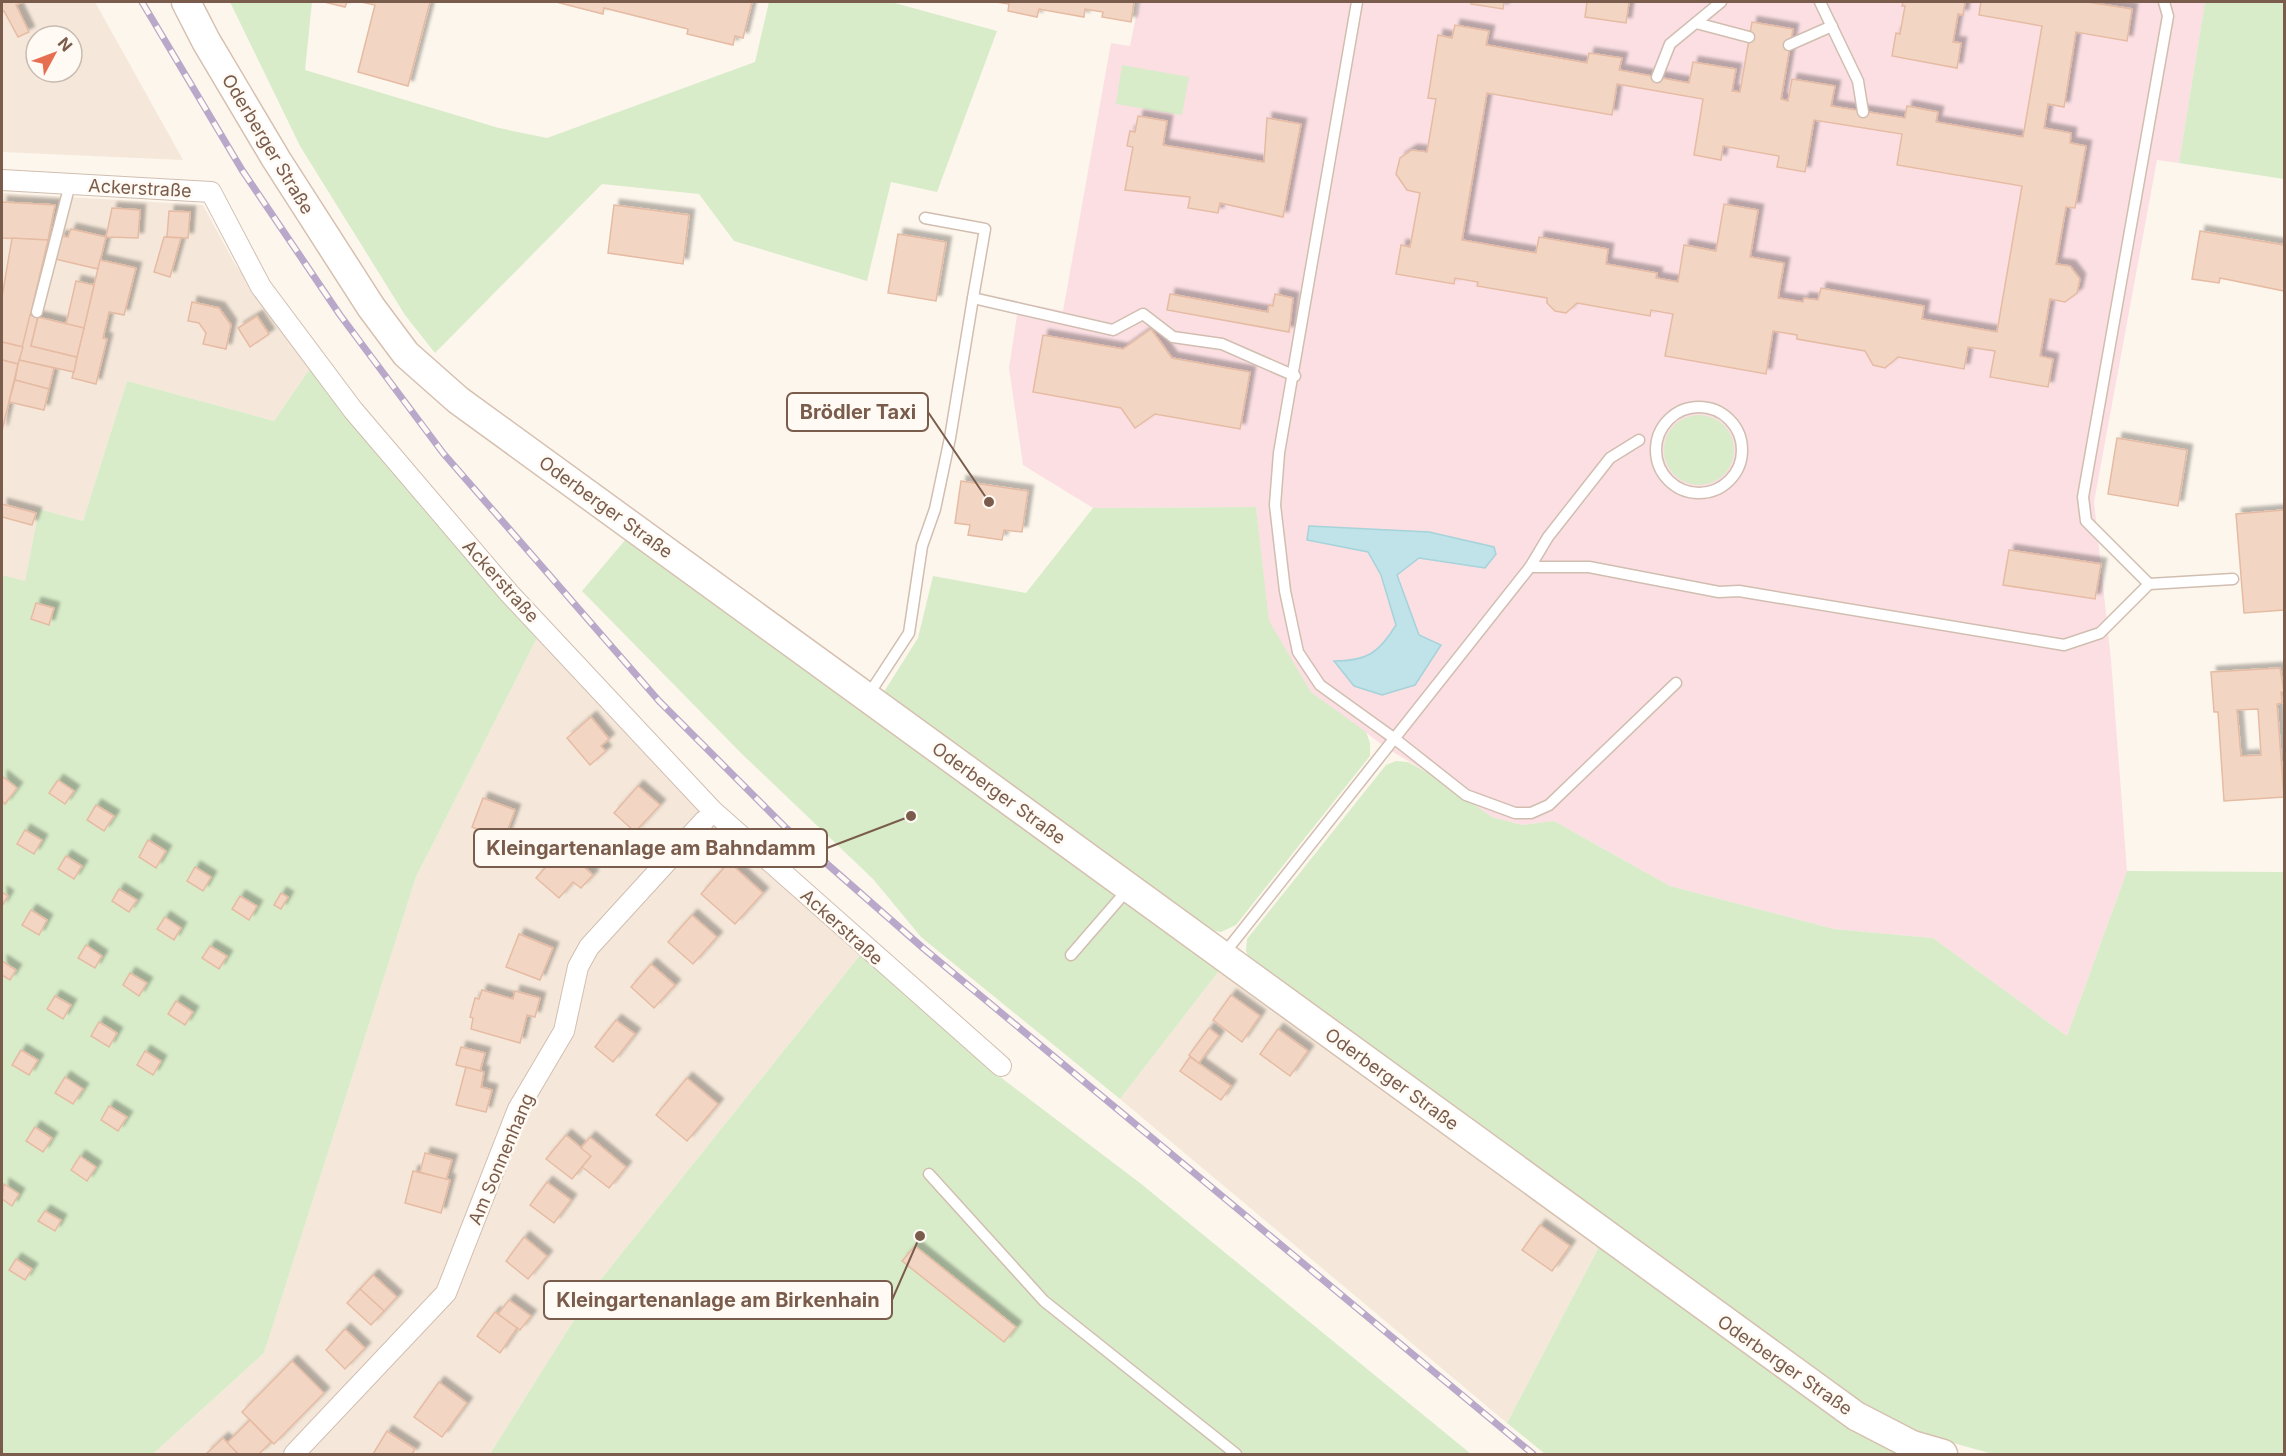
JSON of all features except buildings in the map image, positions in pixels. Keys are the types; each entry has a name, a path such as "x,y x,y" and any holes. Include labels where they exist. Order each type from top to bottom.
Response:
{"main road":[{"name":"Oderberger Straße","path":"186,2 206,41 329,243 406,354 458,400 1856,1416 1912,1445 1942,1455"}],"street":[{"name":"Ackerstraße","path":"2,180 211,192 261,287 353,410 509,593 713,811 1001,1066"},
{"name":"Am Sonnenhang","path":"294,1455 446,1293 518,1109 564,1031 578,967 589,947 704,821"}],"lane":[{"path":"1357,2 1279,453 1275,505 1285,591 1298,652 1320,685 1395,739 1466,795 1515,813 1532,813 1549,805 1676,683"},
{"path":"1658,77 1670,44 1721,2"},
{"path":"1820,2 1858,81 1863,112"},
{"path":"2149,584 2086,521 2083,497 2168,16 2164,2"},
{"path":"1696,23 1749,37"},
{"path":"1789,45 1832,26"},
{"path":"37,312 70,184"},
{"path":"867,697 909,633 922,546 935,509 950,438 985,229 925,218"},
{"path":"973,298 1113,330 1143,314 1173,337 1222,344 1294,376"},
{"path":"1702,408 1716,411 1731,422 1740,438 1741,456 1737,470 1725,484 1713,491 1691,492 1675,486 1664,476 1658,463 1656,445 1662,428 1672,417 1688,409 1702,408"},
{"path":"1223,955 1530,567 1548,537 1610,458 1639,440"},
{"path":"1530,567 1607,570 1719,592 1739,591 2064,645 2100,633 2149,584 2233,579"},
{"path":"1071,955 1130,888"},
{"path":"929,1174 1044,1301 1236,1455"}],"shaded area":[{"path":"2,2 95,2 183,160 2,152"},
{"path":"1139,2 2205,2 2179,163 2157,160 2094,502 2111,660 2127,871 2067,1036 1933,938 1834,929 1670,886 1554,821 1522,825 1492,817 1430,774 1388,749 1311,692 1268,621 1256,507 1093,508 1023,465 1009,368 1019,302 1063,311 1111,43 1130,46"},
{"path":"2,193 203,205 235,264 311,367 274,421 127,381 83,521 39,509 25,582 2,575"},
{"path":"539,634 861,954 594,1288 490,1454 153,1454 264,1353 416,877"},
{"path":"1222,967 1601,1243 1507,1423 1120,1099"}],"green space":[{"path":"230,2 312,2 305,70 499,128 547,138 755,62 769,2 891,2 997,31 937,192 891,182 867,281 734,241 699,194 602,184 435,353 405,315 300,146"},
{"path":"2205,2 2284,2 2284,179 2179,163"},
{"path":"1122,65 1189,77 1182,115 1116,104"},
{"path":"311,367 539,634 416,877 264,1353 153,1454 2,1454 2,575 25,581 39,509 83,521 127,381 274,421"},
{"path":"1699,415 1712,418 1724,425 1731,437 1734,450 1731,463 1724,475 1712,482 1699,485 1686,482 1674,475 1667,463 1664,450 1667,437 1674,425 1686,418"},
{"path":"1256,507 1269,621 1311,692 1366,732 1370,743 1370,756 1236,925 1221,932 1207,930 882,695 918,638 933,576 1026,593 1093,508"},
{"path":"626,539 1222,967 1120,1099 921,937 873,879 742,754 582,591"},
{"path":"1396,761 1408,762 1430,774 1492,817 1522,825 1554,821 1670,886 1834,929 1933,938 2067,1036 2127,871 2284,872 2284,1454 1993,1454 1917,1433 1853,1401 1255,971 1246,951 1247,939 1386,765"},
{"path":"861,954 995,1073 1140,1183 1471,1454 490,1454 594,1288"},
{"path":"1601,1243 1912,1454 1545,1454 1507,1423"}],"water":[{"path":"1309,526 1429,532 1494,547 1496,554 1485,568 1419,558 1397,575 1419,635 1441,645 1415,685 1382,695 1354,686 1334,661 1345,661 1371,654 1378,649 1396,625 1381,575 1368,552 1307,540"}],"railway":[{"path":"142,2 242,170 340,315 443,453 659,701 786,828 923,948 1533,1454"}],"place":[{"name":"Brödler Taxi","path":"989,502"},
{"name":"Kleingartenanlage am Bahndamm","path":"911,816"},
{"name":"Kleingartenanlage am Birkenhain","path":"920,1236"}]}
